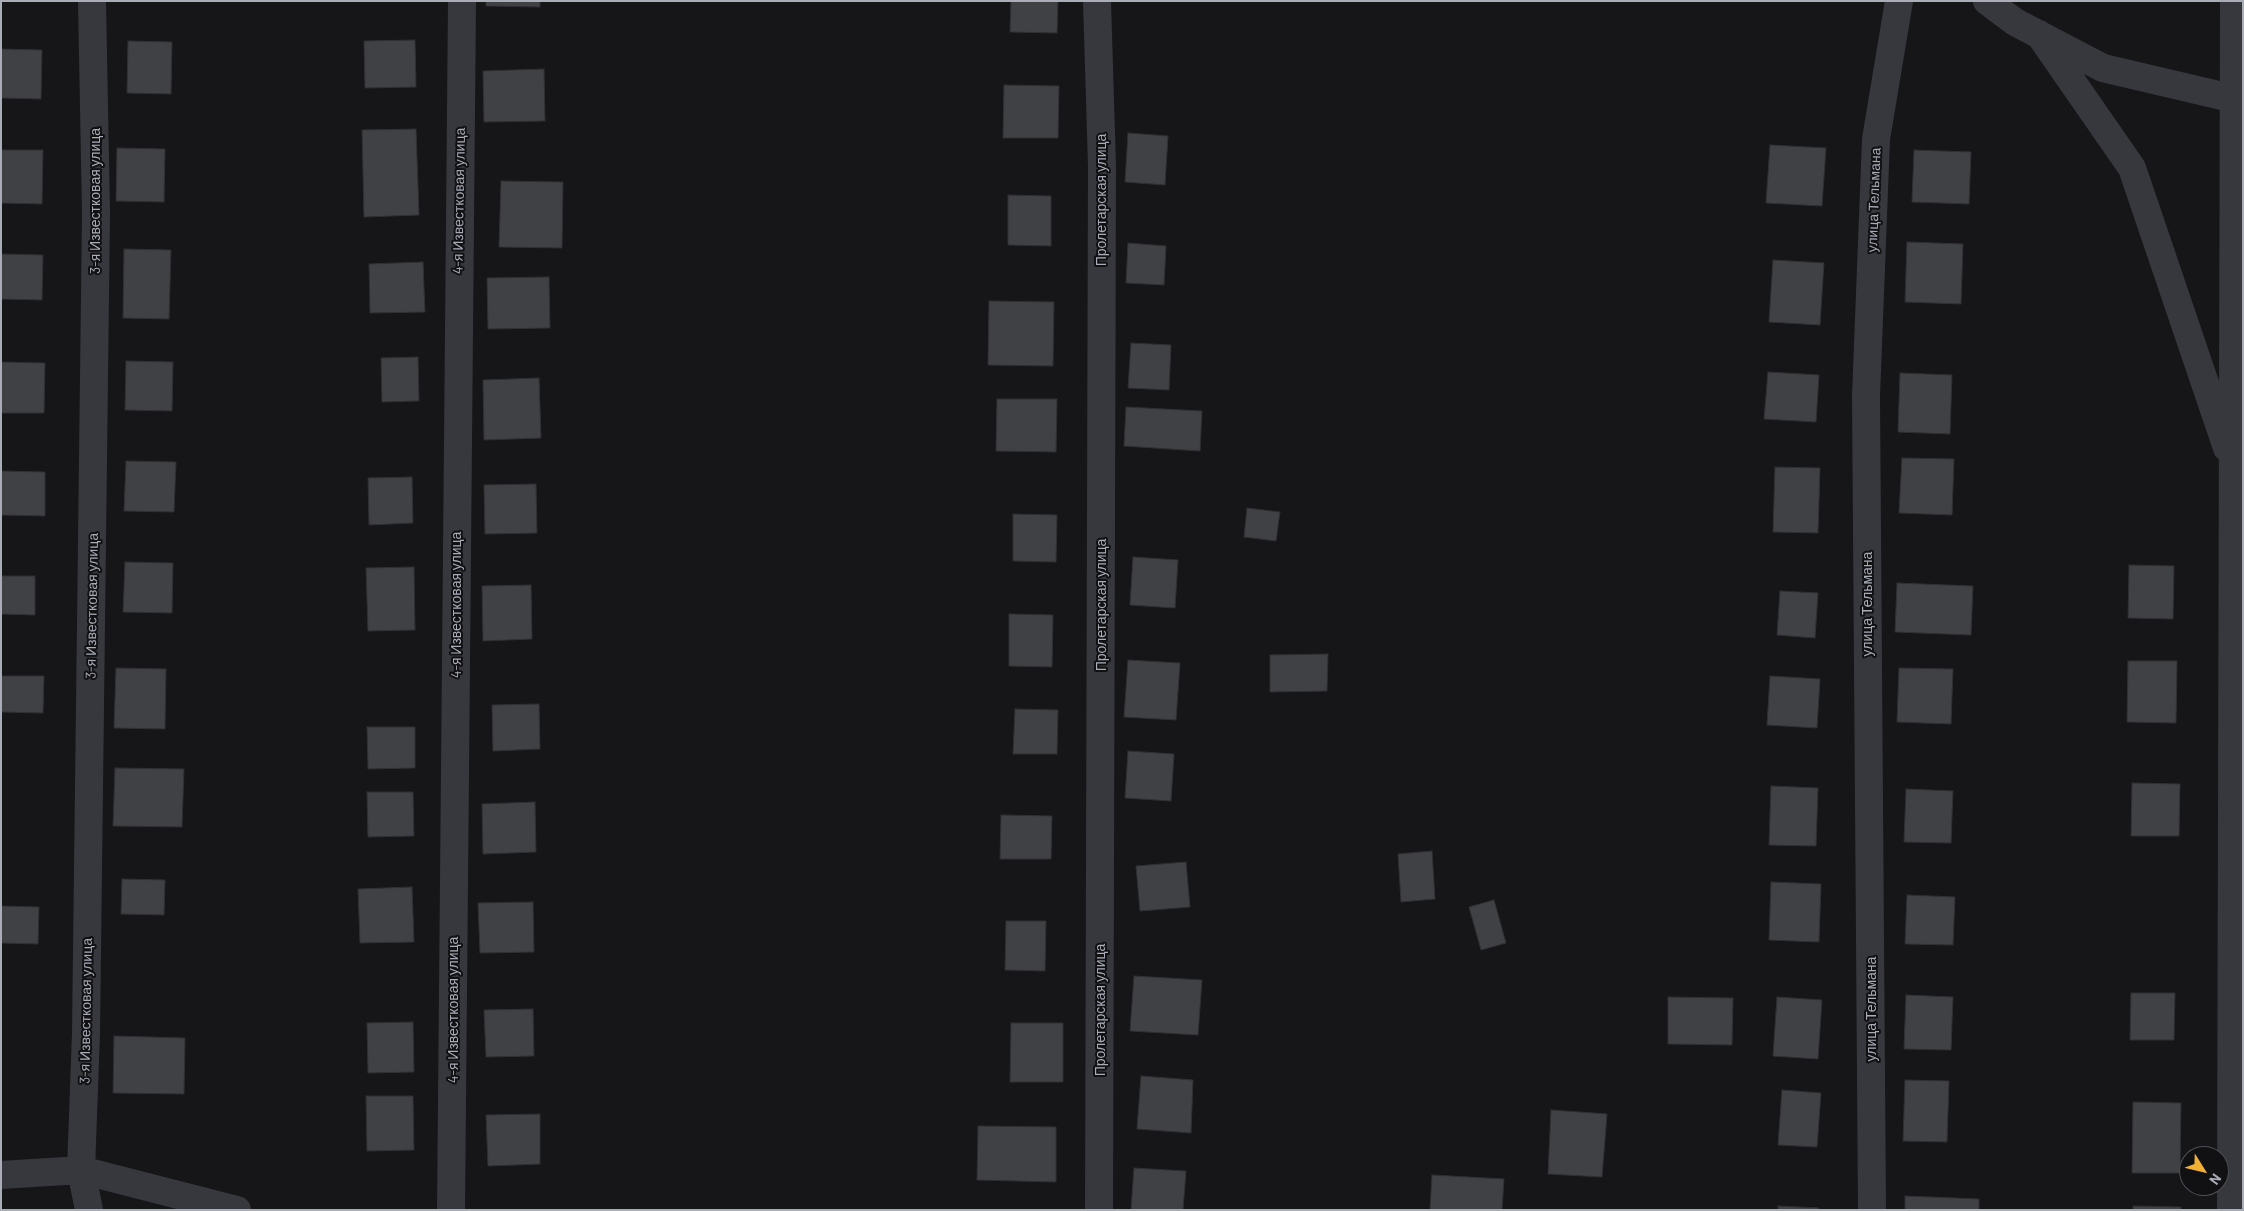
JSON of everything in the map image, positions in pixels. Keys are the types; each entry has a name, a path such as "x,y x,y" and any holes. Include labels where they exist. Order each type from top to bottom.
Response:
{"street":[{"name":"3-я Известковая улица","path":"89,1210 80,1170 86,1033 96,223 92,1"},
{"name":"4-я Известковая улица","path":"451,1210 462,1"},
{"name":"Пролетарская улица","path":"1096,1 1102,166 1099,1210"},
{"name":"улица Тельмана","path":"1872,1210 1866,396 1876,139 1899,1"},
{"path":"1987,1 2015,22 2103,68 2235,99"},
{"path":"2231,1210 2234,1"},
{"path":"2039,34 2132,168 2234,470"},
{"path":"1,1175 80,1170 237,1210"}],"building":[{"path":"486,1 540,1 540,7 486,6"},
{"path":"1011,1 1058,1 1057,33 1010,32"},
{"path":"415,40 416,87 365,88 364,41"},
{"path":"128,41 172,42 171,94 127,93"},
{"path":"1,49 42,50 41,99 1,98"},
{"path":"544,69 545,121 484,122 483,71"},
{"path":"1004,85 1059,86 1058,138 1003,138"},
{"path":"416,129 419,215 364,217 362,130"},
{"path":"1128,133 1168,136 1165,185 1125,182"},
{"path":"1770,145 1826,148 1822,206 1766,203"},
{"path":"117,148 165,149 164,202 116,201"},
{"path":"1,150 43,150 42,204 1,203"},
{"path":"1914,150 1971,152 1969,204 1912,202"},
{"path":"501,181 563,182 562,248 499,247"},
{"path":"1008,195 1051,196 1051,246 1008,245"},
{"path":"1907,242 1963,244 1961,304 1905,302"},
{"path":"1128,243 1166,246 1164,285 1126,283"},
{"path":"124,249 171,250 169,319 123,318"},
{"path":"1,254 43,255 42,300 1,299"},
{"path":"1773,260 1824,263 1820,325 1769,322"},
{"path":"423,262 425,312 370,313 369,264"},
{"path":"549,277 550,328 488,329 487,278"},
{"path":"989,301 1054,302 1053,366 988,365"},
{"path":"1131,343 1171,345 1169,390 1128,388"},
{"path":"418,357 419,401 382,402 381,358"},
{"path":"126,361 173,362 172,411 125,410"},
{"path":"1,362 45,363 44,413 1,413"},
{"path":"1768,372 1819,375 1816,422 1764,419"},
{"path":"1900,373 1952,375 1950,434 1898,432"},
{"path":"539,378 541,438 484,440 483,380"},
{"path":"997,399 1057,399 1056,452 996,451"},
{"path":"1126,407 1202,411 1200,451 1124,446"},
{"path":"1902,458 1954,459 1952,515 1899,513"},
{"path":"126,461 176,462 174,512 124,511"},
{"path":"1775,467 1820,468 1818,533 1773,532"},
{"path":"1,471 45,472 45,516 1,515"},
{"path":"412,477 413,523 369,525 368,478"},
{"path":"536,484 537,533 485,534 484,485"},
{"path":"1247,508 1280,512 1276,541 1244,537"},
{"path":"1013,514 1057,515 1056,562 1013,561"},
{"path":"1133,557 1178,560 1175,608 1130,605"},
{"path":"125,562 173,563 172,613 123,612"},
{"path":"2129,565 2174,566 2173,619 2128,618"},
{"path":"414,567 415,630 368,631 366,568"},
{"path":"1,576 35,576 35,615 1,614"},
{"path":"1897,583 1973,586 1971,635 1895,632"},
{"path":"531,585 532,639 483,641 482,586"},
{"path":"1780,591 1818,593 1815,638 1777,635"},
{"path":"1009,614 1053,615 1052,667 1009,666"},
{"path":"1328,654 1327,691 1270,692 1270,655"},
{"path":"1128,660 1180,663 1176,720 1124,717"},
{"path":"2128,661 2177,661 2176,723 2127,722"},
{"path":"116,668 166,669 165,729 114,728"},
{"path":"1899,668 1953,669 1951,724 1897,722"},
{"path":"1,676 44,676 43,713 1,712"},
{"path":"1770,676 1820,679 1817,728 1767,725"},
{"path":"539,704 540,749 493,751 492,705"},
{"path":"1015,709 1058,710 1057,754 1013,754"},
{"path":"367,727 415,727 415,768 368,769"},
{"path":"1128,751 1174,754 1171,801 1125,798"},
{"path":"115,768 184,769 182,827 113,826"},
{"path":"2132,783 2180,784 2179,836 2131,836"},
{"path":"1771,786 1818,788 1816,846 1769,845"},
{"path":"1906,789 1953,791 1951,843 1904,842"},
{"path":"367,792 413,792 414,836 368,837"},
{"path":"535,802 536,852 483,854 482,804"},
{"path":"1001,815 1052,816 1051,859 1000,859"},
{"path":"1432,851 1435,899 1401,902 1398,854"},
{"path":"1186,862 1190,907 1140,911 1136,866"},
{"path":"122,879 165,880 164,915 121,914"},
{"path":"1771,882 1821,884 1819,942 1769,940"},
{"path":"412,887 414,942 360,943 358,889"},
{"path":"1907,895 1955,897 1953,945 1905,944"},
{"path":"1494,900 1506,943 1481,950 1469,907"},
{"path":"533,902 534,952 480,953 478,903"},
{"path":"1,906 39,907 38,944 1,943"},
{"path":"1006,921 1046,921 1045,971 1005,970"},
{"path":"1134,976 1202,980 1198,1035 1130,1031"},
{"path":"2131,993 2175,993 2174,1040 2130,1040"},
{"path":"1906,995 1953,997 1951,1050 1904,1049"},
{"path":"1668,997 1733,998 1732,1045 1668,1044"},
{"path":"1777,997 1822,1000 1818,1059 1773,1056"},
{"path":"533,1009 534,1056 486,1057 484,1010"},
{"path":"413,1022 414,1072 368,1073 367,1023"},
{"path":"1011,1023 1063,1023 1063,1082 1010,1082"},
{"path":"114,1036 185,1038 184,1094 113,1093"},
{"path":"1141,1076 1193,1080 1191,1133 1137,1129"},
{"path":"1905,1080 1949,1081 1947,1142 1903,1141"},
{"path":"1782,1090 1821,1093 1817,1147 1778,1145"},
{"path":"366,1096 413,1096 414,1150 367,1151"},
{"path":"2133,1102 2181,1103 2179,1173 2132,1173"},
{"path":"1551,1110 1607,1114 1602,1177 1548,1174"},
{"path":"540,1114 540,1164 488,1166 486,1115"},
{"path":"978,1126 1056,1127 1056,1182 977,1180"},
{"path":"1134,1168 1186,1171 1183,1210 1131,1210"},
{"path":"1432,1175 1504,1179 1502,1210 1430,1210"},
{"path":"1905,1196 1979,1199 1979,1210 1905,1210"},
{"path":"1778,1206 1819,1208 1819,1210 1778,1210"},
{"path":"2133,1206 2181,1207 2181,1210 2133,1210"}]}
